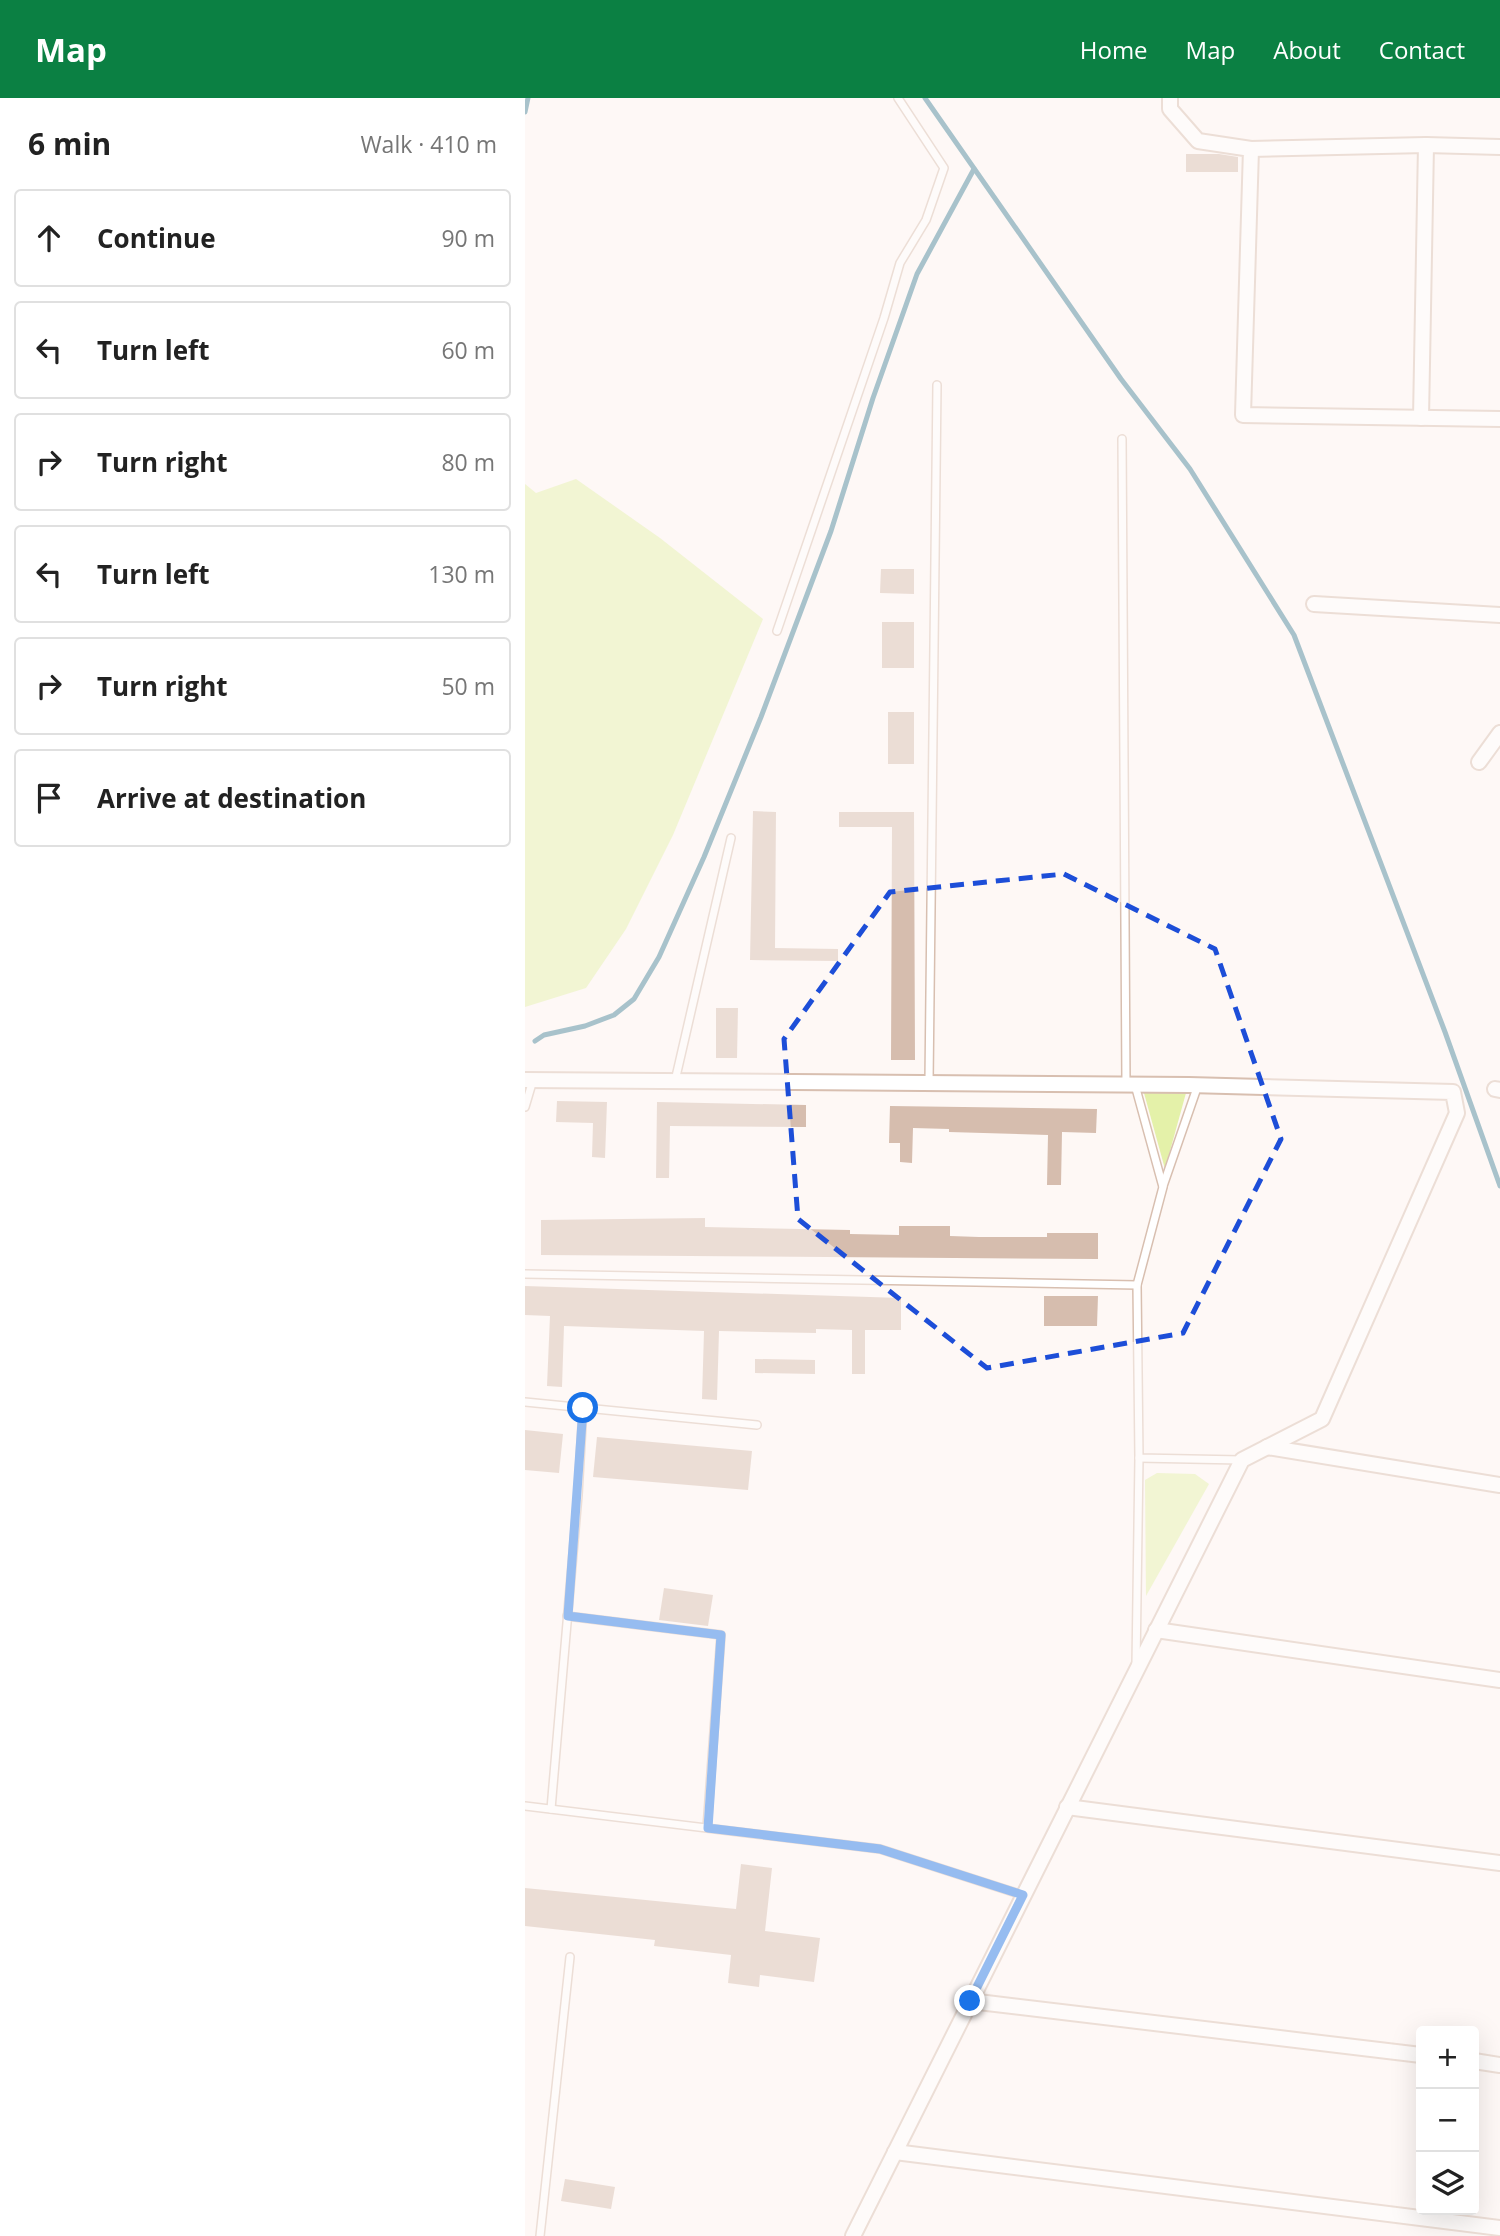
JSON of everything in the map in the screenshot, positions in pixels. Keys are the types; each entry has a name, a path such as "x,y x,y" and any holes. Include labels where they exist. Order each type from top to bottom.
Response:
{"street":[{"path":"1170,98 1170,109 1198,141 1251,149 1426,145 1500,147"},
{"path":"1421,418 1426,145"},
{"path":"1251,149 1243,415 1500,419"},
{"path":"1314,604 1500,615"},
{"path":"1479,762 1500,733"},
{"path":"529,1080 1130,1084 1453,1092 1457,1113 1322,1419 1242,1460 853,2236"},
{"path":"1267,1447 1500,1485"},
{"path":"1156,1630 1500,1680"},
{"path":"1067,1807 1500,1863"},
{"path":"970,2001 1416,2054"},
{"path":"1479,2063 1500,2065"},
{"path":"895,2152 1500,2228"}],"lane":[{"path":"777,631 884,318 900,263 926,220 944,169 898,98"},
{"path":"929,1082 937,385"},
{"path":"1122,439 1130,1084 1163,1187"},
{"path":"675,1080 731,838"},
{"path":"525,1107 529,1080"},
{"path":"1136,1669 1139,1458 1137,1285 1163,1187 1198,1085"},
{"path":"525,1274 1137,1285"},
{"path":"525,1402 757,1425"},
{"path":"551,1809 583,1408"},
{"path":"1139,1458 1242,1460"},
{"path":"568,1616 721,1635 708,1828"},
{"path":"525,1806 880,1849 1023,1895"},
{"path":"540,2236 570,1958"}],"highlighted area":[{"path":"1064,874 1215,949 1281,1139 1183,1333 987,1368 798,1219 784,1039 890,892"}],"green space":[{"path":"576,479 660,538 763,619 673,835 626,929 586,988 525,1007 525,484 536,493"},
{"path":"1144,1093 1186,1093 1165,1169"},
{"path":"1157,1473 1195,1474 1209,1484 1146,1596 1145,1480"}],"building":[{"path":"1186,154 1238,157 1238,172 1186,172"},
{"path":"881,569 914,569 914,594 880,593"},
{"path":"882,622 914,622 914,668 882,668"},
{"path":"888,712 914,712 914,764 888,764"},
{"path":"753,811 776,812 775,948 838,949 838,961 750,960"},
{"path":"839,812 914,812 915,1060 891,1060 892,827 839,827"},
{"path":"716,1008 738,1008 737,1058 716,1058"},
{"path":"557,1101 607,1102 605,1158 592,1157 593,1123 556,1122"},
{"path":"657,1102 806,1105 806,1127 670,1126 669,1178 656,1178"},
{"path":"890,1106 1097,1109 1096,1133 1062,1132 1061,1185 1047,1185 1048,1135 949,1132 949,1129 913,1128 912,1163 900,1162 900,1143 889,1143"},
{"path":"705,1218 705,1227 850,1230 850,1234 899,1235 899,1226 950,1226 950,1236 1047,1237 1047,1233 1098,1233 1098,1259 541,1255 541,1220"},
{"path":"525,1286 901,1298 901,1330 865,1330 865,1374 852,1374 852,1330 816,1329 816,1333 719,1331 717,1400 702,1399 704,1331 564,1326 562,1387 547,1386 550,1316 525,1315"},
{"path":"1044,1296 1098,1296 1097,1326 1044,1326"},
{"path":"755,1359 815,1360 815,1374 755,1373"},
{"path":"525,1430 563,1434 559,1473 525,1470"},
{"path":"597,1437 752,1451 748,1490 593,1477"},
{"path":"664,1588 713,1595 708,1626 659,1620"},
{"path":"741,1864 772,1868 765,1931 820,1938 814,1982 760,1975 759,1987 728,1983 731,1955 654,1946 655,1940 525,1926 525,1888 736,1909"},
{"path":"565,2179 615,2187 611,2209 561,2201"}],"waterway":[{"path":"525,112 528,98"},
{"path":"925,98 1121,379 1190,469 1294,635 1445,1032 1500,1186"},
{"path":"535,1041 544,1035 585,1026 614,1015 634,999 659,957 704,857 761,717 831,531 873,398 917,274 974,169"}],"route":[{"path":"583,1408 568,1616 721,1635 708,1828 880,1849 1023,1895 970,2001"}]}
